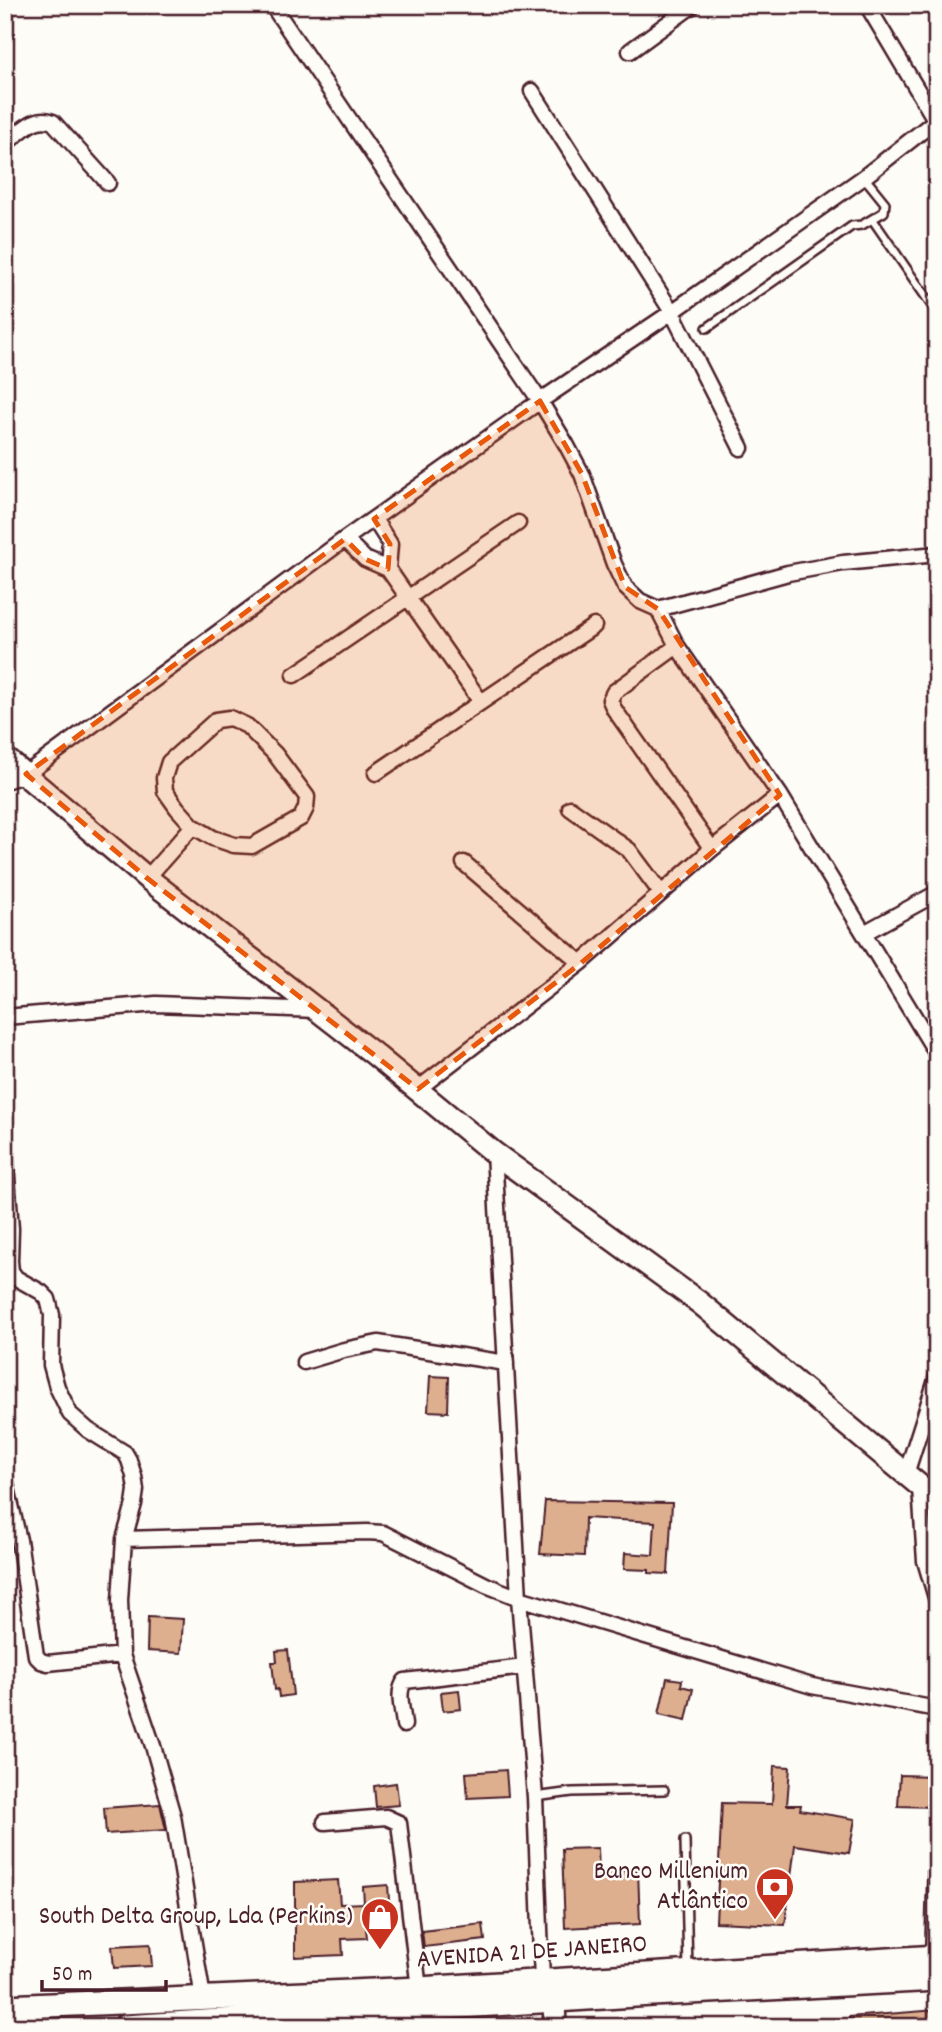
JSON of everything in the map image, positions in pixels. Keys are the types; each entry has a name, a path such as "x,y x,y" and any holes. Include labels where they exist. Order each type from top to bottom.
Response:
{"main road":[{"path":"5,758 15,778 319,1011 494,1153 699,1303 937,1500"},
{"name":"AVENIDA 21 DE JANEIRO","path":"5,2007 419,1989 688,1972 935,1965"},
{"name":"AVENIDA 21 DE JANEIRO","path":"125,2027 238,2023 652,1994 935,1965"},
{"path":"554,2001 555,2027"}],"street":[{"path":"272,5 540,401 582,474 614,564 625,587 640,601 658,609 677,646 779,795 937,1055"},
{"path":"630,51 692,5"},
{"path":"15,778 345,539 864,177 936,122 867,5"},
{"path":"532,91 672,312 741,448"},
{"path":"5,144 36,120 49,120 108,183"},
{"path":"374,519 390,544 388,569"},
{"path":"295,675 518,523"},
{"path":"345,539 365,559 388,569 481,702"},
{"path":"658,609 788,573 843,563 937,554"},
{"path":"376,773 594,626"},
{"path":"677,646 614,692 610,700 712,849"},
{"path":"230,718 247,726 275,754 307,797 306,808 300,818 252,846 234,845 213,838 193,825 166,791 164,778 169,762 216,720 230,718"},
{"path":"418,1090 581,962 779,795"},
{"path":"570,808 629,850 662,893"},
{"path":"147,878 193,825"},
{"path":"464,863 581,962"},
{"path":"864,933 937,893"},
{"path":"5,1017 156,1004 319,1011"},
{"path":"5,1150 11,1271 16,1278 48,1299 52,1315 51,1366 63,1401 71,1414 88,1430 125,1453 129,1460 136,1490 124,1539 120,1600 122,1655 173,1816 203,1998"},
{"path":"494,1153 519,1598 535,1797 542,1981"},
{"path":"304,1362 378,1343 506,1363"},
{"path":"937,1377 913,1480 925,1561 937,1601"},
{"path":"5,1479 19,1540 36,1656 48,1663 122,1655"},
{"path":"124,1539 377,1532 389,1535 486,1585 519,1598 812,1686 937,1709"},
{"path":"404,1725 400,1690 405,1681 525,1667"},
{"path":"325,1822 386,1817 399,1823 419,1989"},
{"path":"935,1965 937,1825"}],"lane":[{"path":"707,328 852,226 862,225 884,212 885,203 864,177"},
{"path":"873,220 937,313"},
{"path":"535,1797 572,1792 664,1790"},
{"path":"685,1840 688,1972"}],"highlighted area":[{"path":"540,401 582,474 625,587 658,609 780,795 581,963 418,1089 147,878 26,774 345,539 365,559 388,569 390,544 374,519"}],"building":[{"path":"430,1376 449,1377 448,1412 428,1411"},
{"path":"545,1501 672,1503 668,1574 624,1569 625,1553 653,1555 655,1522 585,1518 584,1556 540,1554"},
{"path":"148,1617 183,1619 181,1653 147,1651"},
{"path":"288,1650 293,1695 279,1697 278,1689 275,1690 272,1662 277,1662 276,1651"},
{"path":"667,1678 682,1680 681,1686 693,1689 686,1720 659,1714"},
{"path":"459,1690 461,1709 443,1711 441,1692"},
{"path":"774,1766 790,1767 787,1805 801,1805 800,1810 855,1819 849,1853 795,1845 785,1925 716,1922 722,1803 772,1804"},
{"path":"506,1770 508,1796 468,1798 466,1773"},
{"path":"900,1775 934,1776 933,1807 898,1806"},
{"path":"396,1783 399,1805 376,1807 374,1786"},
{"path":"160,1804 166,1830 106,1834 104,1808"},
{"path":"598,1848 599,1872 638,1870 640,1924 565,1928 562,1849"},
{"path":"338,1880 340,1904 364,1903 363,1887 388,1885 390,1915 365,1917 367,1938 342,1939 343,1955 295,1957 295,1882"},
{"path":"483,1924 485,1940 424,1947 422,1931"},
{"path":"150,1944 152,1966 114,1968 112,1946"},
{"path":"937,2010 937,2027 849,2027 849,2017"}],"place":[{"name":"Banco Millenium Atlântico","path":"775,1921"},
{"name":"South Delta Group, Lda (Perkins)","path":"380,1951"}]}
